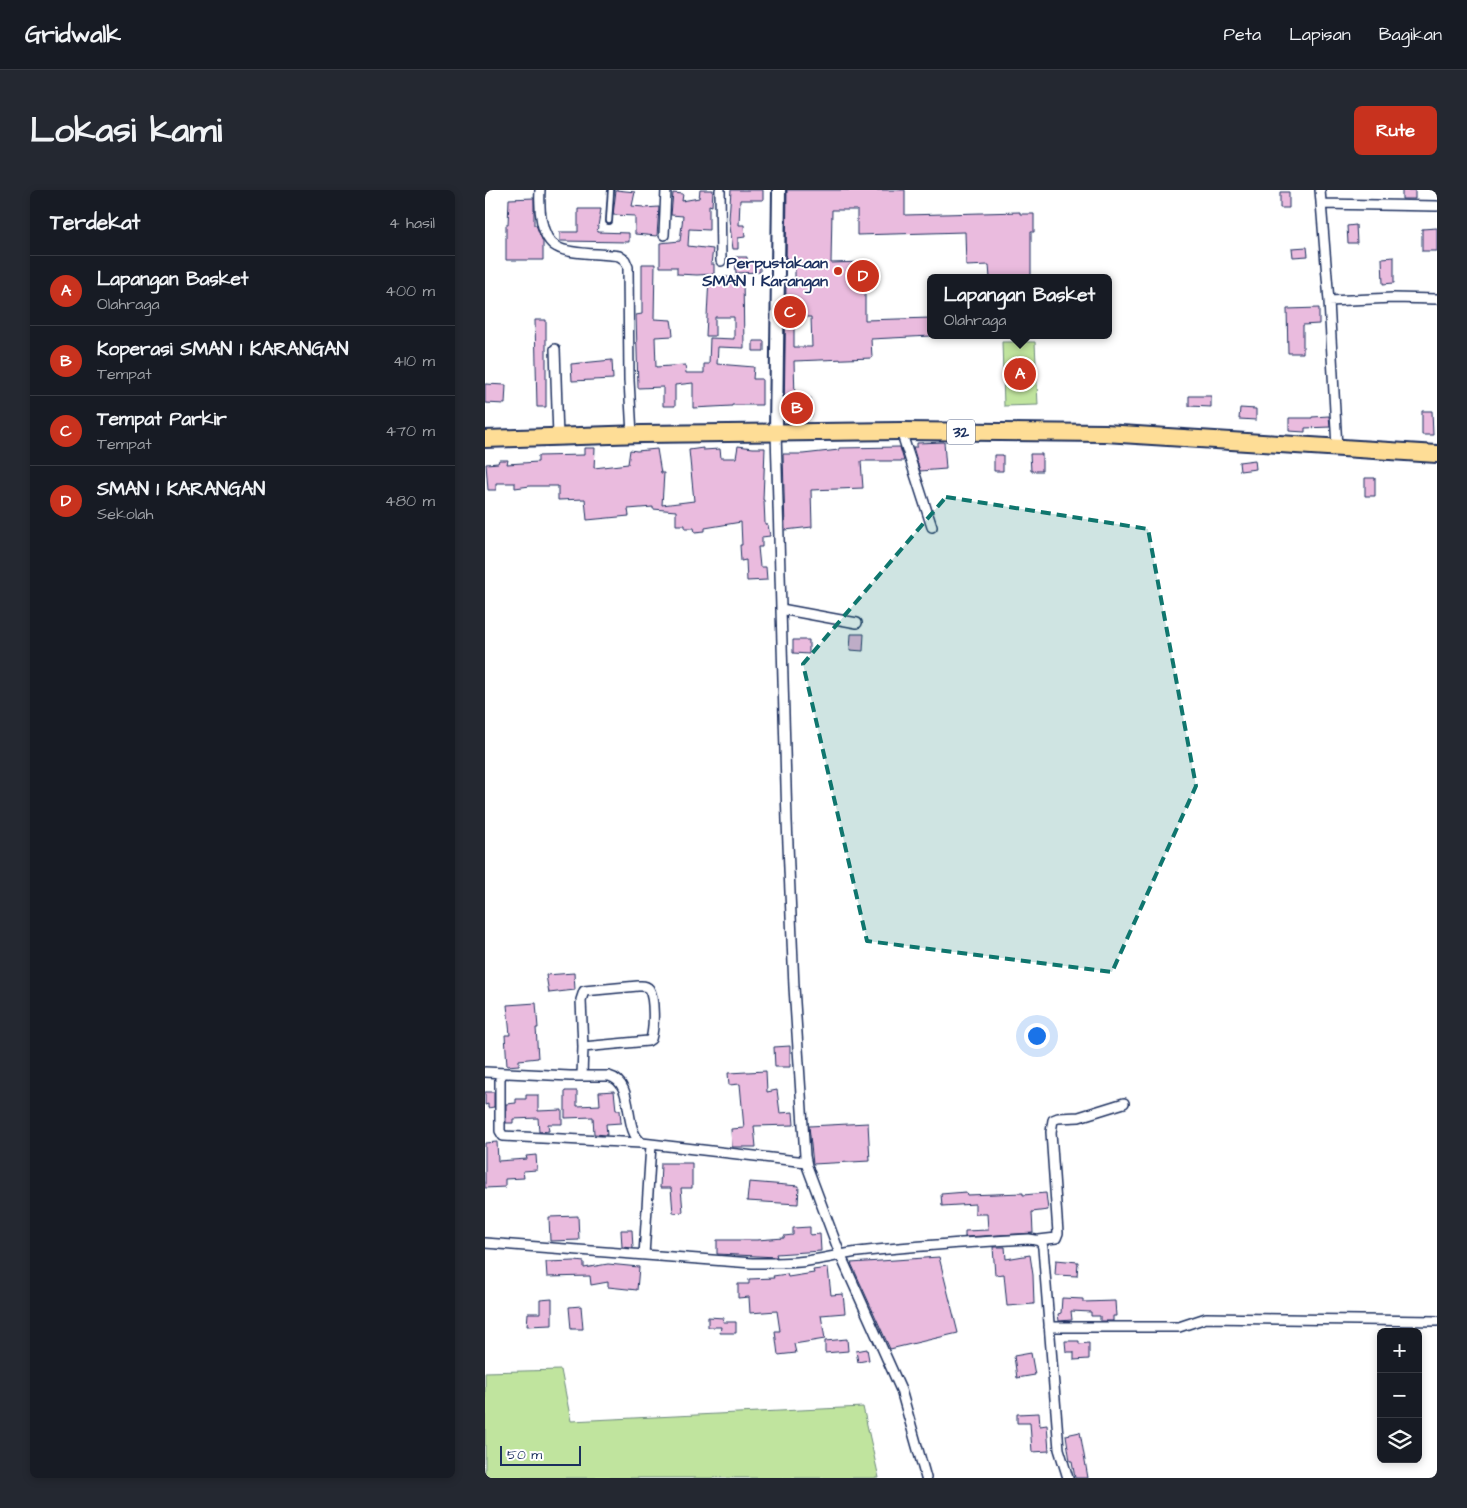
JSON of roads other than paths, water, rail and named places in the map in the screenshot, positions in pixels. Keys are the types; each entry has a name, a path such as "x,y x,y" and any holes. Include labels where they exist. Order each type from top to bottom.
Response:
{"highway":[{"name":"32","path":"485,439 777,432 1105,433 1437,454"}],"street":[{"path":"539,190 540,214 547,236 552,243 567,251 619,256 625,260 628,266 629,380 632,435"},
{"path":"664,235 666,190"},
{"path":"721,190 721,262"},
{"path":"779,190 777,432 781,609 794,987 806,1162 841,1254 901,1390 926,1478"},
{"path":"1320,190 1329,301 1337,448"},
{"path":"1321,204 1437,206"},
{"path":"1329,301 1393,298 1437,299"},
{"path":"555,349 558,437"},
{"path":"901,431 933,527"},
{"path":"781,609 857,623"},
{"path":"582,1076 581,1000 583,991 637,986 646,986 650,990 654,1026 651,1039 648,1041 583,1047"},
{"path":"485,1072 609,1076 618,1080 623,1089 635,1137 642,1143"},
{"path":"500,1073 501,1131 503,1136 642,1143 806,1162"},
{"path":"485,1243 752,1263 779,1263 814,1260 841,1254 953,1243 1056,1238 1058,1233 1051,1132 1053,1120 1079,1117 1124,1103"},
{"path":"644,1254 651,1145"},
{"path":"1039,1240 1043,1243 1059,1449 1068,1478"},
{"path":"1049,1327 1179,1327 1206,1318 1437,1321"}],"lane":[{"path":"609,221 611,190"}],"place":[{"name":"Perpustakaan SMAN 1 Karangan","path":"838,271"},
{"name":"SMAN 1 KARANGAN","path":"863,276"},
{"name":"Tempat Parkir","path":"790,312"},
{"name":"Lapangan Basket","path":"1020,374"},
{"name":"Koperasi SMAN 1 KARANGAN","path":"797,408"}]}
